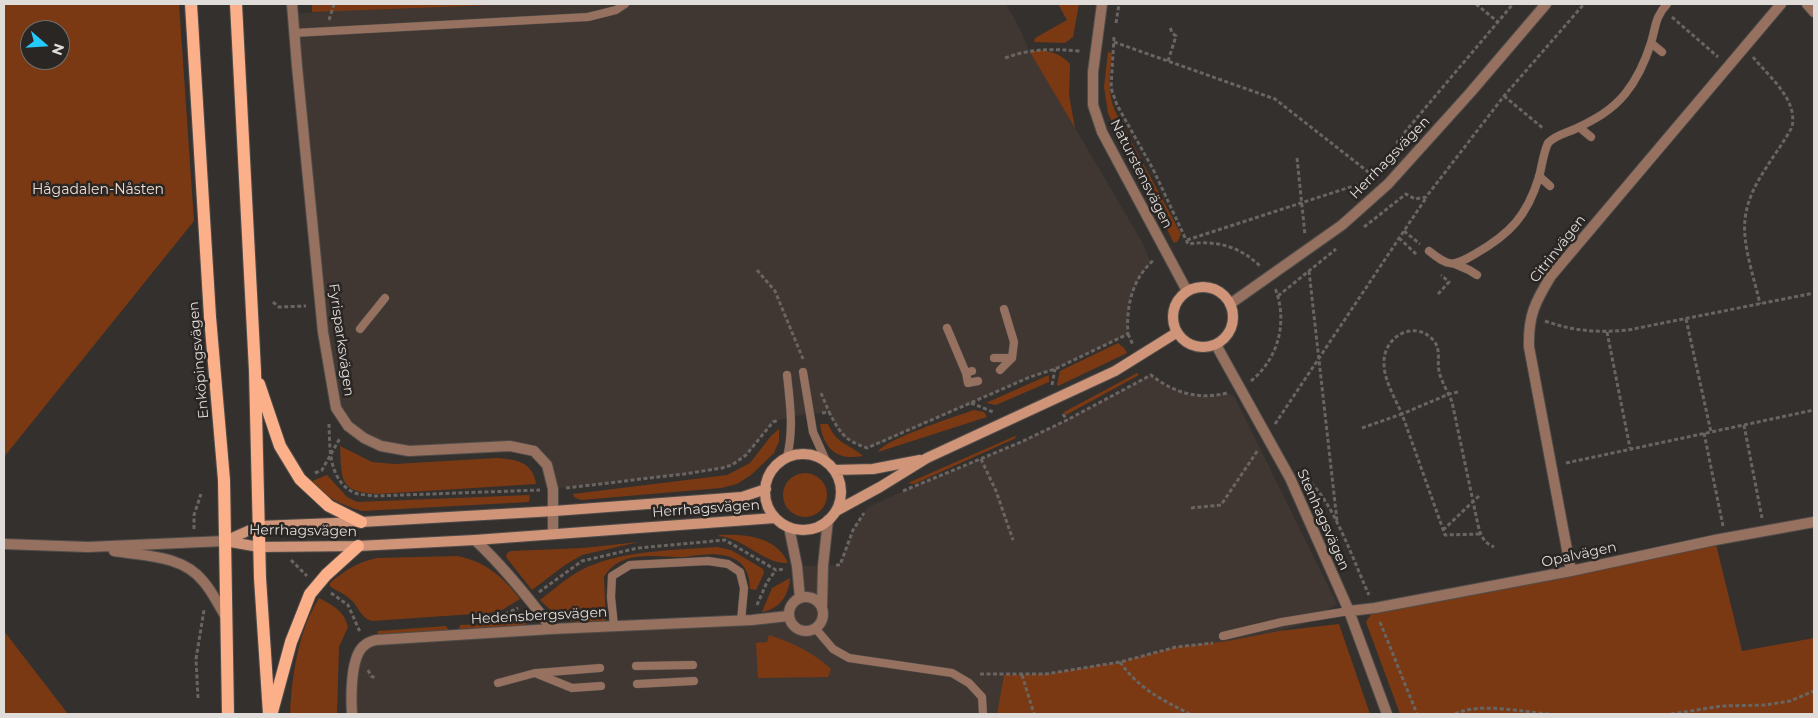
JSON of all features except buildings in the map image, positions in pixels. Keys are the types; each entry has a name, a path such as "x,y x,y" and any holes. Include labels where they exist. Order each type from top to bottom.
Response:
{"main road":[{"name":"Enköpingsvägen","path":"190,4 210,317 224,480 228,714"},
{"path":"236,4 255,371 259,547 270,714"},
{"path":"255,371 280,446 292,468 300,479 329,506 361,522"},
{"path":"270,714 291,642 310,594 326,575 358,546"}],"street":[{"name":"Fyrisparksvägen","path":"292,4 323,332 336,408 348,426 364,438 381,446 409,451 510,446 534,451 547,465 553,489 554,534"},
{"name":"Naturstensvägen","path":"1102,4 1093,72 1093,105 1102,132 1187,291"},
{"name":"Herrhagsvägen","path":"1230,304 1342,225 1388,184 1470,93 1546,4"},
{"name":"Citrinvägen","path":"1571,571 1530,347 1529,329 1534,304 1551,276 1781,4"},
{"path":"1807,4 1814,12"},
{"path":"1201,287 1216,290 1230,304 1233,322 1230,332 1216,345 1207,348 1189,345 1176,333 1172,322 1173,310 1178,299 1187,291 1201,287"},
{"path":"836,511 840,499 840,485 834,470 826,461 814,455 801,453 787,457 773,468 766,482 765,498 775,518 790,528 807,530 820,526 836,511 927,458 1115,371 1176,333"},
{"name":"Stenhagsvägen","path":"1216,345 1290,478 1349,611 1387,714"},
{"path":"834,470 873,469 927,458"},
{"name":"Herrhagsvägen","path":"225,541 259,526 361,522 742,497 766,489"},
{"name":"Herrhagsvägen","path":"225,541 259,547 358,546 475,540 775,518"},
{"path":"822,607 814,598 800,598 790,606 788,616 790,622 804,632 816,629 822,621 824,613 822,607 823,566 828,520"},
{"name":"Opalvägen","path":"1349,611 1375,608 1571,571 1716,540 1814,522"},
{"path":"790,528 797,566 800,598"},
{"path":"475,540 501,564 552,629"},
{"path":"4,544 88,546 225,541"},
{"path":"88,546 175,561 190,569 204,581 226,617"},
{"name":"Hedensbergsvägen","path":"352,714 351,699 356,656 364,645 376,640 552,629 741,621 788,616"}],"lane":[{"path":"294,33 588,18 616,10 625,4"},
{"path":"1455,264 1493,244 1514,224 1529,203 1539,176 1544,151 1554,137 1603,115 1627,97 1638,76 1651,43 1656,21 1664,6"},
{"path":"1651,43 1662,52"},
{"path":"1579,127 1591,138"},
{"path":"1539,176 1550,186"},
{"path":"1514,224 1520,230"},
{"path":"1429,251 1445,263 1463,266 1477,275"},
{"path":"360,329 385,298"},
{"path":"1000,370 1012,358 1014,342 1004,309"},
{"path":"947,328 969,372 968,383 978,381"},
{"path":"994,358 1012,358"},
{"path":"804,369 813,432 826,461"},
{"path":"787,375 792,416 791,440 787,457"},
{"path":"614,626 611,597 612,576 630,565 698,562 728,564 740,572 744,588 741,621"},
{"path":"1221,639 1282,622 1349,611"},
{"path":"816,629 833,649 849,658 952,673 969,683 982,697 983,714"},
{"path":"636,666 694,665"},
{"path":"498,683 535,673 600,668"},
{"path":"535,673 572,688 601,686"},
{"path":"638,684 694,681"}],"path":[{"path":"1119,4 1111,88 1117,105 1153,168 1188,244 1203,242 1219,243 1232,247 1251,258 1269,277 1278,296 1281,325"},
{"path":"1476,4 1498,22"},
{"path":"1385,168 1399,139 1513,4"},
{"path":"1191,508 1221,505 1426,197 1504,96 1584,4"},
{"path":"1664,6 1728,66"},
{"path":"1168,61 1176,36 1172,33 1170,27"},
{"path":"1114,42 1275,99 1378,177"},
{"path":"1744,47 1786,95 1793,117 1792,127 1755,187 1745,220 1747,246 1760,304"},
{"path":"1005,58 1020,52 1036,49 1080,51"},
{"path":"1504,96 1554,137"},
{"path":"1297,158 1305,237 1313,232"},
{"path":"1187,240 1378,177"},
{"path":"1370,184 1378,177"},
{"path":"1358,232 1406,194 1415,199 1426,197"},
{"path":"1404,230 1429,251"},
{"path":"1278,296 1343,244"},
{"path":"1306,249 1337,524"},
{"path":"757,270 775,291 804,369"},
{"path":"1531,315 1557,326 1573,330 1607,332 1643,328 1814,293"},
{"path":"273,302 279,307 312,306"},
{"path":"1686,319 1711,432"},
{"path":"1480,534 1445,535 1402,414 1384,372 1383,361 1387,350 1398,334 1406,331 1418,332 1434,341 1439,356 1438,369 1452,402 1461,439 1480,534 1487,544 1494,547"},
{"path":"1607,332 1630,448"},
{"path":"1051,388 1055,369"},
{"path":"1252,380 1256,387"},
{"path":"1362,428 1458,392"},
{"path":"971,403 995,412 1000,410"},
{"path":"1552,466 1814,410"},
{"path":"1063,414 1067,420"},
{"path":"1271,417 1275,425"},
{"path":"1744,425 1762,517"},
{"path":"330,456 348,426"},
{"path":"1704,433 1722,525"},
{"path":"1018,436 1021,442"},
{"path":"981,459 996,491 1013,540"},
{"path":"1299,474 1313,483 1324,498 1337,524 1375,608 1417,714"},
{"path":"194,543 194,515 201,494"},
{"path":"1443,530 1479,496"},
{"path":"752,620 767,582 776,570"},
{"path":"198,698 196,658 204,612 202,605"},
{"path":"978,674 1046,674 1120,662 1176,647 1221,639"},
{"path":"1120,662 1129,676 1140,686 1190,714"},
{"path":"1022,675 1034,714"},
{"path":"1671,714 1722,706 1765,705 1790,701 1814,691"},
{"path":"1456,714 1463,710 1488,709 1549,714"}],"shaded area":[{"path":"519,4 1006,4 1027,46 1142,242 1151,263 1140,277 1130,298 1127,319 1128,334 1055,369 1030,377 877,445 867,448 843,437 829,412 792,416 773,422 746,455 732,465 684,474 553,489 547,465 534,451 409,451 364,438 336,408 293,14 348,10"},
{"path":"1151,375 1163,385 1189,395 1213,396 1227,393 1234,396 1337,604 1307,623 1279,631 1228,641 1176,647 1120,662 1046,674 1004,675 997,714 352,714 351,699 364,645 752,620 789,612 790,606 800,598 797,566 840,565 853,530 867,508 1021,442 1067,420"}],"green space":[{"name":"Hågadalen-Nåsten","path":"4,4 179,4 194,221 4,457"},
{"path":"312,4 519,4 312,12"},
{"path":"1058,4 1079,4 1073,37 1065,43 1034,42 1035,38 1067,20"},
{"path":"1040,50 1056,54 1070,64 1069,95 1075,128 1030,52"},
{"path":"1108,52 1112,53 1110,82 1112,104 1181,234 1178,241 1174,243 1108,113 1104,87"},
{"path":"1118,343 1127,353 1058,386 1060,371"},
{"path":"1137,373 1139,375 1066,415 1064,412"},
{"path":"1049,375 1049,382 996,405 986,403"},
{"path":"974,410 984,412 987,417 878,452 883,447 907,435"},
{"path":"820,424 828,424 839,440 863,456 846,457 833,451 825,440"},
{"path":"779,429 779,441 774,453 751,475 737,484 721,488 581,500 574,497 573,494 727,475 750,463 771,436"},
{"path":"1015,436 1016,438 914,484 908,483"},
{"path":"340,446 372,462 395,464 496,458 510,459 527,466 536,484 378,494 365,493 349,487 345,482 342,475"},
{"path":"809,473 821,479 826,486 826,504 821,511 814,516 801,517 793,514 786,507 783,491 786,483 793,476"},
{"path":"327,475 347,497 357,502 530,495 529,502 362,511 334,500 310,482"},
{"path":"740,535 769,542 783,554 788,563 771,560 736,541 718,536"},
{"path":"1715,540 1742,651 1814,638 1814,714 1400,714 1366,622 1375,608"},
{"path":"639,542 582,555 565,565 532,590 506,557 507,553 511,551 583,548"},
{"path":"717,547 731,550 763,569 764,573 756,590 750,589 749,579 742,564 728,557 711,554 682,557 639,556 619,562 604,577 606,623 586,623 570,620 555,613 540,600 580,571 610,559 655,551"},
{"path":"457,556 467,558 493,571 520,599 502,610 488,613 372,621 362,615 348,597 330,586 330,583 352,567 377,558"},
{"path":"790,578 788,590 779,604 762,612 772,588"},
{"path":"319,598 341,613 348,627 339,647 337,714 290,714 297,654 306,625"},
{"path":"528,611 531,615 528,622 523,626 459,629 460,625 503,622"},
{"path":"1339,624 1370,714 997,714 1004,675 1046,674 1120,662 1176,647"},
{"path":"446,626 449,631 377,635 378,631"},
{"path":"4,631 68,714 4,714"},
{"path":"769,635 810,653 831,669 828,677 758,678 756,643 767,642"}]}
